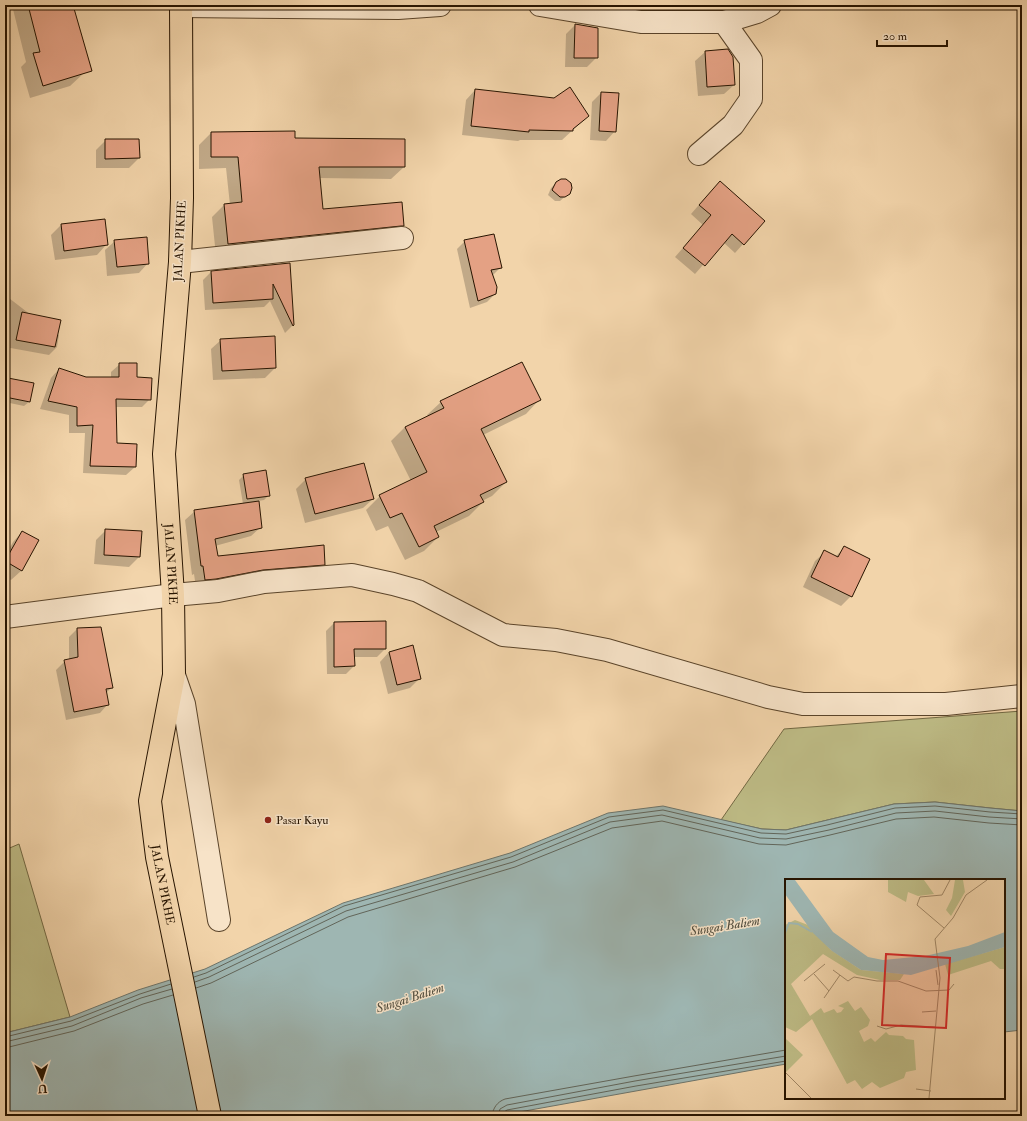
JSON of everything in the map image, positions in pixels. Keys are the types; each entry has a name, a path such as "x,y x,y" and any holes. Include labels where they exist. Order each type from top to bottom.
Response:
{"highway":[{"name":"JALAN PIKHE","path":"181,5 182,198 180,262 164,454 173,595 174,675 150,801 157,857 210,1116"}],"street":[{"path":"181,5 398,8 440,5"},
{"path":"540,5 641,22 724,22 757,12 770,5"},
{"path":"699,154 733,125 751,99 751,60 724,22"},
{"path":"180,262 402,238"},
{"path":"5,617 173,595 218,591 264,582 352,575 393,584 418,592 503,635 556,640 607,650 768,696 802,704 946,704 1022,696"},
{"path":"174,675 184,704 219,920"}],"shaded area":[{"path":"1022,711 1022,811 935,802 894,804 786,830 762,829 721,820 784,729"},
{"path":"19,844 70,1017 5,1033 5,850"}],"water":[{"name":"Sungai Baliem","path":"935,802 1022,811 1022,1030 1005,1032 1005,879 785,879 785,1064 497,1116 5,1116 5,1033 70,1017 138,990 205,969 343,903 510,853 608,813 663,806 762,829 786,830 894,804"}],"building":[{"path":"28,5 73,5 92,71 43,86 33,53 40,52"},
{"path":"575,24 598,28 598,58 574,58"},
{"path":"728,49 733,57 735,85 707,87 705,51"},
{"path":"570,87 589,116 573,129 573,131 529,130 529,132 471,126 475,89 554,98"},
{"path":"601,92 619,93 616,132 599,131"},
{"path":"295,131 295,138 405,139 405,167 319,167 323,209 402,202 404,226 228,244 224,204 242,202 238,157 211,157 211,132"},
{"path":"105,139 139,139 140,158 105,159"},
{"path":"561,179 566,179 571,183 572,188 570,194 565,197 560,197 552,190 556,182"},
{"path":"720,181 765,221 744,245 732,234 705,266 683,248 711,215 699,205"},
{"path":"105,219 108,245 64,251 61,224"},
{"path":"494,234 502,268 491,270 497,287 496,294 478,301 464,240"},
{"path":"147,237 149,264 117,267 114,240"},
{"path":"290,263 293,326 273,284 273,299 213,303 211,271"},
{"path":"22,312 61,320 55,347 16,340"},
{"path":"275,336 276,368 222,371 220,339"},
{"path":"522,362 541,400 481,429 507,482 480,495 484,502 434,526 439,537 419,547 402,513 390,518 379,495 427,472 405,427 444,408 440,401"},
{"path":"119,363 137,363 137,377 152,378 151,400 116,399 117,443 137,444 136,467 90,466 93,425 77,426 77,407 48,401 59,368 86,377 119,377"},
{"path":"8,378 34,383 30,402 5,397"},
{"path":"364,463 374,499 315,514 305,478"},
{"path":"266,470 270,496 247,499 243,474"},
{"path":"259,501 262,528 215,539 218,556 324,545 325,565 263,570 205,580 203,566 201,566 194,510"},
{"path":"105,529 142,531 140,557 104,555"},
{"path":"22,531 39,540 22,571 5,561"},
{"path":"844,546 870,559 852,597 811,577 824,550 838,557"},
{"path":"386,621 386,649 354,649 355,666 334,667 334,622"},
{"path":"101,627 113,688 106,689 109,705 74,712 64,660 78,657 77,628"},
{"path":"413,645 421,679 397,685 389,652"}],"place":[{"name":"Pasar Kayu","path":"268,820"}]}
